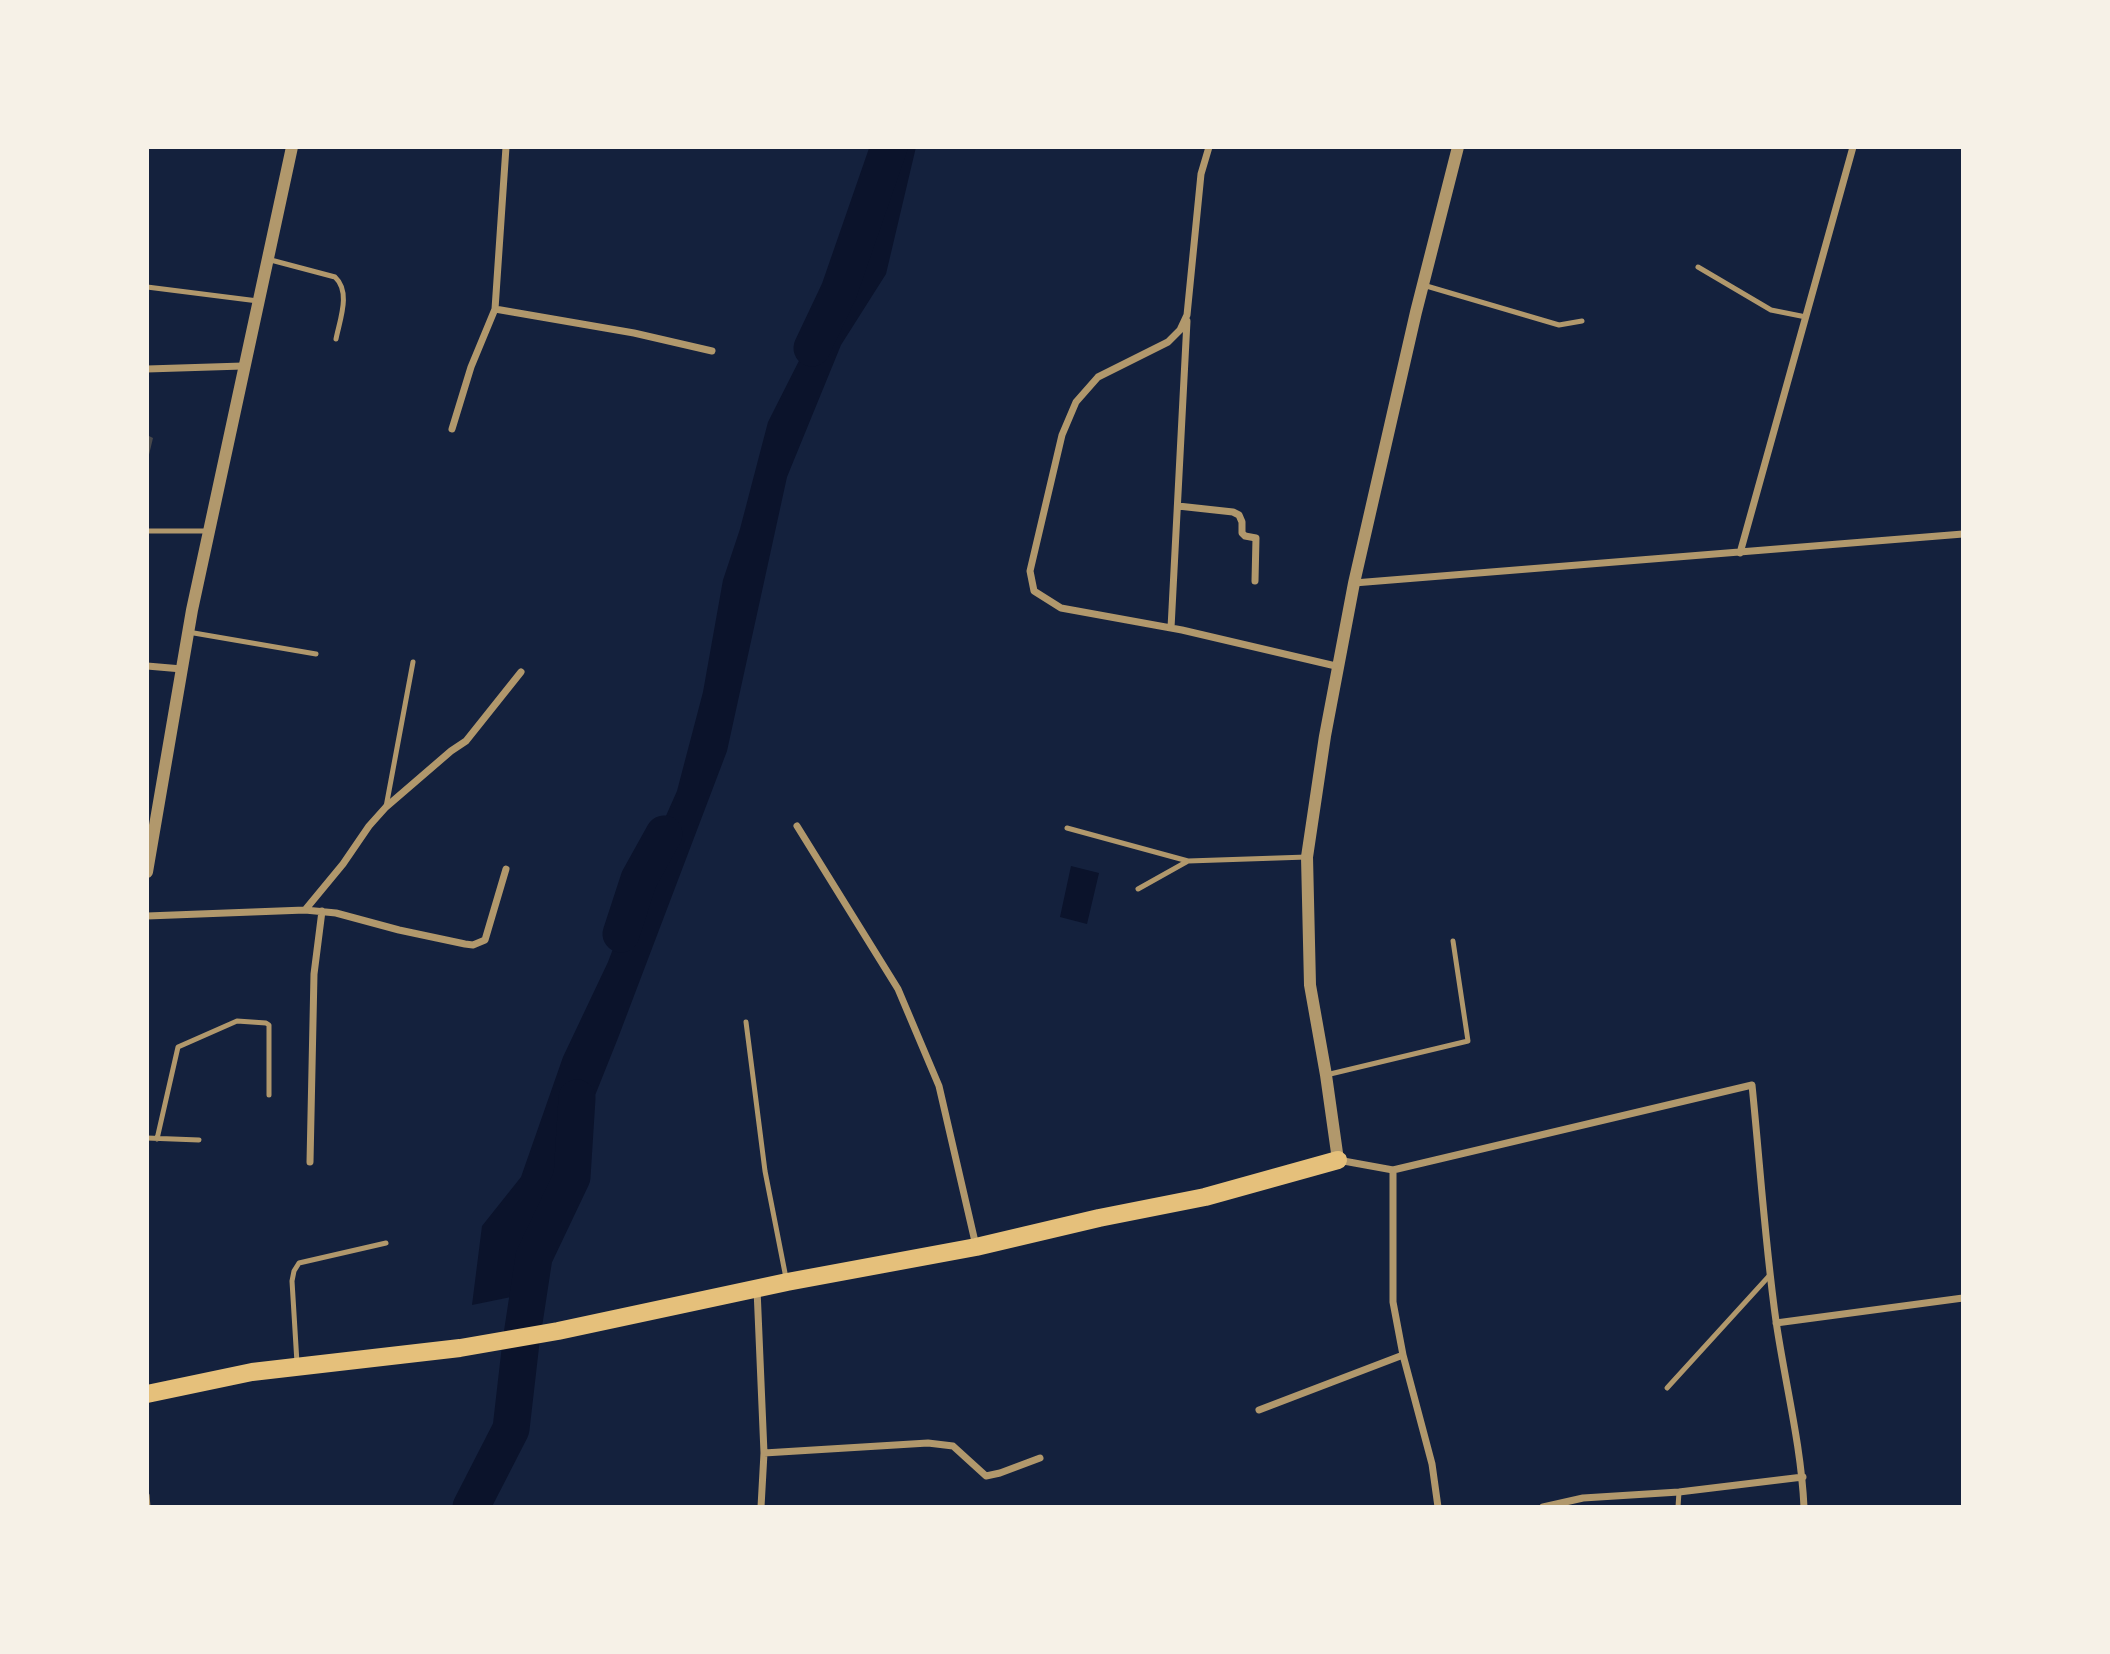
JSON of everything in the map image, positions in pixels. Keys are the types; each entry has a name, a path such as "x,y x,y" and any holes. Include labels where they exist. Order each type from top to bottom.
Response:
{"main road":[{"path":"147,1394 252,1372 460,1348 558,1331 787,1282 976,1247 1205,1197 1338,1160"}],"street":[{"path":"147,872 188,632 292,147"},
{"path":"452,429 471,367 495,309 506,147"},
{"path":"1171,628 1187,316 1202,174 1209,147"},
{"path":"1458,147 1354,583 1325,736 1307,857 1310,985 1338,1160 1393,1170 1752,1085 1776,1324 1803,1478 1804,1507"},
{"path":"1740,553 1853,147"},
{"path":"495,309 634,333 712,351"},
{"path":"1187,316 1180,330 1168,342 1098,377 1076,402 1062,435 1030,571 1034,591 1060,608 1171,628 1339,667"},
{"path":"147,369 243,366"},
{"path":"1178,506 1239,515 1242,533 1256,538 1255,581"},
{"path":"1354,583 1963,534"},
{"path":"147,666 182,669"},
{"path":"305,910 386,807 466,741 521,672"},
{"path":"797,826 898,989 939,1086 976,1247"},
{"path":"147,916 322,911 473,945 485,940 506,869"},
{"path":"310,1162 314,974 322,911"},
{"path":"1393,1170 1392,1302 1432,1464 1438,1507"},
{"path":"757,1289 764,1453 761,1507"},
{"path":"1776,1324 1963,1298"},
{"path":"1259,1410 1403,1355"},
{"path":"764,1453 928,1443 953,1446 986,1476 1040,1458"},
{"path":"1543,1507 1583,1498 1679,1492 1803,1478"},
{"path":"1583,1498 1583,1507"}],"lane":[{"path":"267,259 335,277 341,283 344,293 336,339"},
{"path":"1698,267 1771,310 1806,317"},
{"path":"1423,285 1559,326 1582,321"},
{"path":"147,288 258,301"},
{"path":"147,530 210,531"},
{"path":"188,632 316,654"},
{"path":"386,807 413,662"},
{"path":"1067,828 1188,861 1307,857"},
{"path":"1138,889 1188,861"},
{"path":"1326,1075 1468,1041 1453,941"},
{"path":"157,1139 178,1047 237,1021 269,1025 269,1095"},
{"path":"746,1022 765,1171 787,1282"},
{"path":"147,1138 199,1140"},
{"path":"297,1366 292,1281 299,1263 386,1243"},
{"path":"1667,1388 1770,1275"},
{"path":"1678,1507 1679,1492"},
{"path":"147,1495 148,1507"}],"water":[{"path":"877,147 916,147 886,274 841,345 787,477 727,751 618,1038 542,1228 511,1297 472,1305 482,1226 521,1177 563,1057 608,962 649,854 677,791 703,692 723,580 740,529 768,422 810,339 857,266 858,226"},
{"path":"1071,866 1099,873 1087,924 1060,917"}],"building":[{"path":"147,435 153,438 148,459 147,458"}],"waterway":[{"path":"812,348 839,291 889,147"},
{"path":"621,934 639,879 664,834"},
{"path":"471,1507 511,1429 534,1257 572,1177 577,1098"}]}
